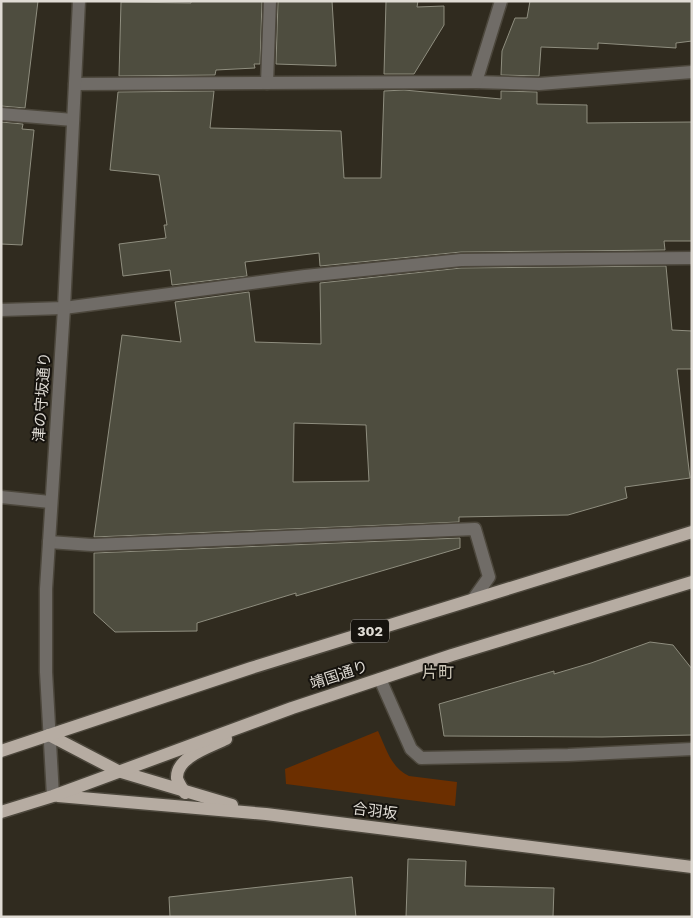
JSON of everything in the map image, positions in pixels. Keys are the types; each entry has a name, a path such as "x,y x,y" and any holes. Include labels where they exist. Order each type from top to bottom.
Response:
{"main road":[{"name":"302","path":"1,750 474,598 692,532"},
{"name":"靖国通り","path":"1,812 53,796 267,716 692,582"},
{"path":"185,793 177,780 179,768 186,760 267,716"},
{"path":"49,735 118,772 185,793 266,814"},
{"name":"合羽坂","path":"53,796 266,814 692,867"}],"street":[{"name":"津の守坂通り","path":"53,796 46,672 48,542 64,308 79,1"},
{"path":"267,83 270,1"},
{"path":"476,82 501,1"},
{"path":"75,84 476,82 539,84 692,72"},
{"path":"1,114 73,120"},
{"path":"1,310 64,308 305,276 461,260 692,258"},
{"path":"1,498 50,502"},
{"path":"48,542 92,545 475,530 489,577 474,598"},
{"path":"380,679 411,749 421,758 568,755 692,749"}],"shaded area":[{"path":"378,731 393,763 409,776 457,782 455,806 286,784 285,769"}],"building":[{"path":"1,1 38,1 25,108 1,106"},
{"path":"191,1 262,1 260,64 254,64 255,68 216,70 215,75 119,76 121,2 191,3"},
{"path":"278,1 332,1 336,66 276,64"},
{"path":"386,1 418,1 417,7 444,6 444,25 414,74 384,74"},
{"path":"530,1 692,1 692,41 676,43 676,48 598,43 598,49 541,47 539,76 501,75 502,51 515,18 527,18"},
{"path":"404,90 501,99 501,91 537,92 537,104 587,105 587,123 692,122 692,241 664,241 665,250 461,252 320,266 319,253 245,262 247,276 172,285 170,270 123,276 119,244 166,238 164,225 167,225 159,175 110,170 118,92 214,91 210,128 341,131 344,178 381,178 384,91"},
{"path":"1,122 23,124 22,129 34,130 22,245 1,244"},
{"path":"666,266 672,330 692,331 692,369 677,369 690,478 625,487 627,498 568,515 459,517 459,522 94,537 122,335 181,342 175,302 249,292 255,342 321,344 320,283 461,268","holes":["294,423 366,425 369,481 293,482"]},
{"path":"460,538 460,548 296,596 296,593 197,623 197,631 115,632 94,613 94,553"},
{"path":"650,642 673,645 692,669 692,735 602,737 444,736 439,704 554,671 554,674"},
{"path":"408,859 466,861 465,886 554,888 553,917 406,917"},
{"path":"352,877 356,917 170,917 169,897"}],"district":[{"name":"片町","path":"438,672"}]}
